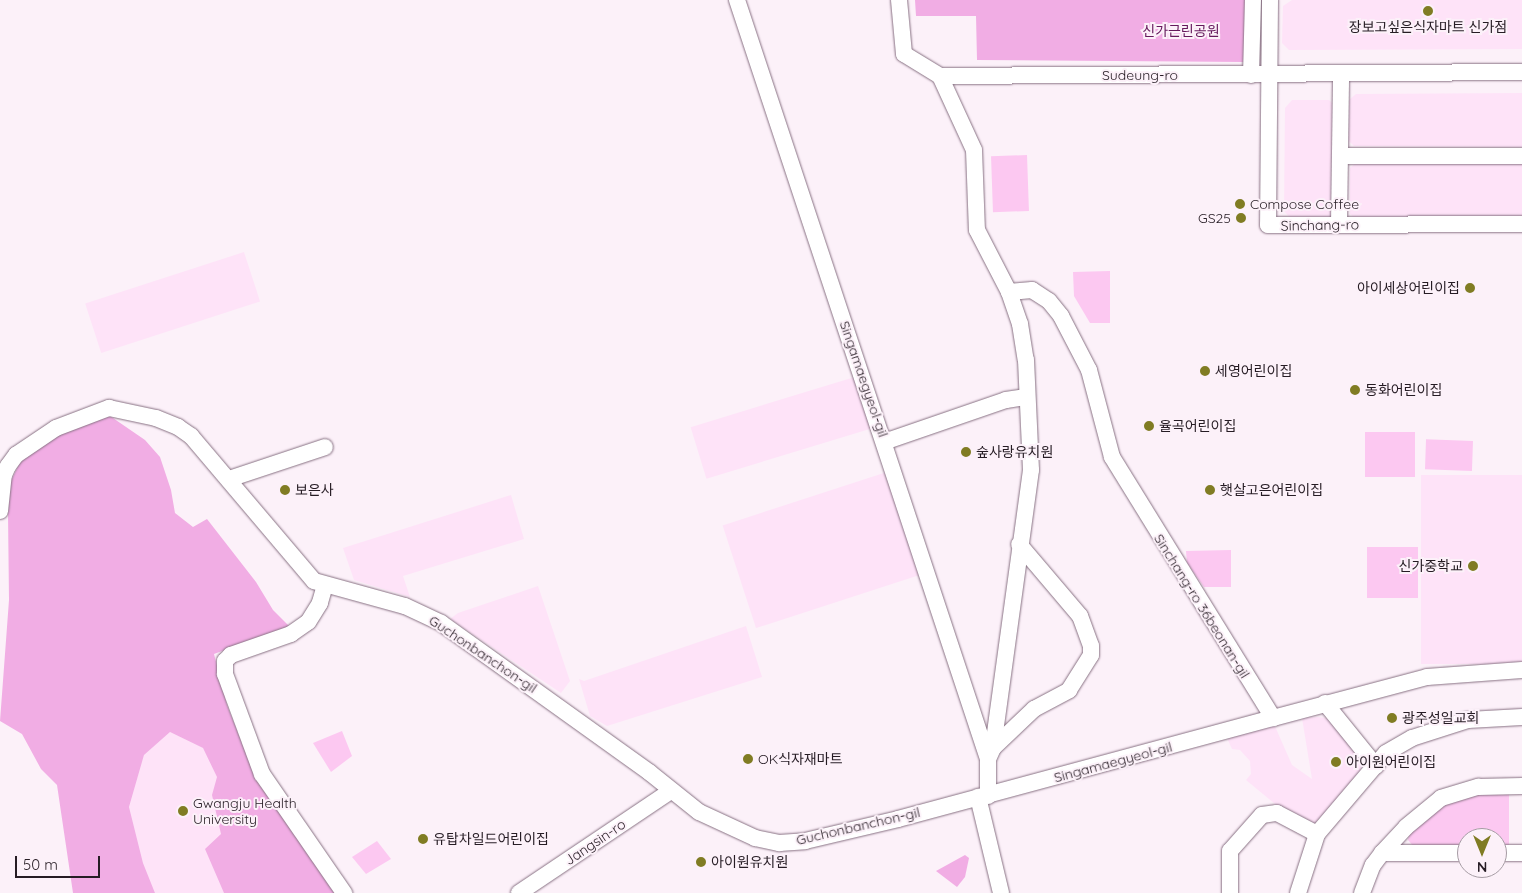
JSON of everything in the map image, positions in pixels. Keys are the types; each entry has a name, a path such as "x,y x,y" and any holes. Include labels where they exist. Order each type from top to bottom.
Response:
{"street":[{"name":"Singamaegyeol-gil","path":"736,0 991,754"},
{"path":"899,0 904,54 940,76"},
{"path":"1251,75 1253,0"},
{"path":"1269,76 1270,0"},
{"name":"Sudeung-ro","path":"940,76 1269,76 1522,72"},
{"path":"1339,224 1342,156 1341,74"},
{"name":"Singamaegyeol-gil","path":"940,76 974,150 977,230 1009,292 1020,324 1026,360 1025,397 1030,470 991,754 983,796 1273,718"},
{"name":"Sinchang-ro","path":"1269,76 1268,226 1522,224"},
{"path":"1342,156 1522,156"},
{"name":"Sinchang-ro 36beonan-gil","path":"1009,292 1032,290 1049,301 1061,316 1089,370 1112,457 1273,718"},
{"path":"884,442 1006,400 1025,397"},
{"name":"Guchonbanchon-gil","path":"0,511 4,475 16,455 56,428 109,408 156,418 178,427 191,436 229,479 305,574 325,585 405,606 441,623 671,791 720,824 779,843 842,833 983,796"},
{"path":"229,479 325,447"},
{"path":"991,754 1034,708 1069,690 1091,655 1091,646 1080,616 1019,544"},
{"path":"325,585 320,603 308,622 290,634 231,655 225,661 225,674 262,774 344,893"},
{"path":"1273,718 1427,678 1522,670"},
{"path":"1325,703 1376,766"},
{"path":"1298,893 1317,834 1386,753 1432,731 1468,720 1522,717"},
{"path":"1362,893 1373,865 1382,853 1406,827 1441,798 1478,787 1522,786"},
{"name":"Jangsin-ro","path":"519,893 671,791"},
{"path":"983,796 1001,893"},
{"path":"1230,893 1230,851 1262,815 1277,813 1317,834"},
{"path":"1382,853 1457,853"},
{"path":"1507,853 1522,853"}],"shaded area":[{"path":"1292,0 1522,0 1522,49 1289,50 1282,43 1283,6"},
{"path":"1522,93 1522,147 1354,146 1348,140 1349,100 1356,94"},
{"path":"1292,100 1329,100 1335,106 1334,216 1331,219 1291,219 1284,211 1285,108"},
{"path":"1027,155 1029,211 993,212 991,156"},
{"path":"1356,163 1522,163 1522,219 1354,218 1350,214 1350,168"},
{"path":"244,252 260,301 101,353 85,304"},
{"path":"1110,271 1110,323 1090,323 1074,296 1073,272"},
{"path":"858,376 874,428 706,479 691,427"},
{"path":"1365,432 1415,432 1415,477 1365,477"},
{"path":"1426,439 1473,441 1472,471 1425,469"},
{"path":"890,471 923,574 756,628 723,525"},
{"name":"신가중학교","path":"1421,475 1522,475 1522,664 1421,664"},
{"path":"511,495 524,539 403,576 410,597 354,580 343,548"},
{"path":"1367,547 1418,547 1418,598 1367,598"},
{"path":"1231,550 1231,587 1204,587 1187,563 1186,551"},
{"path":"538,586 570,681 561,693 450,619 458,613"},
{"path":"746,626 762,677 607,726 590,716 579,679 584,681"},
{"path":"1302,718 1327,718 1360,758 1362,765 1359,773 1316,825 1280,808 1246,780 1251,774 1250,761 1240,750 1232,749 1227,738 1274,724 1292,765 1312,779"},
{"path":"342,731 352,756 331,772 313,743"},
{"name":"Gwangju Health University","path":"170,732 203,748 270,868 297,893 155,893 143,863 129,807 144,755"},
{"path":"1509,791 1509,848 1507,848 1507,828 1457,828 1457,848 1414,847 1408,840 1409,833 1443,802 1470,793"},
{"path":"377,841 391,859 366,874 352,857"}],"green space":[{"name":"신가근린공원","path":"915,0 1245,0 1245,62 977,60 976,16 916,16"},
{"path":"110,416 145,440 160,457 171,490 175,513 193,527 207,519 256,582 273,610 289,626 214,654 227,705 257,781 336,893 224,893 205,849 221,834 212,795 217,777 203,748 170,732 144,755 129,807 143,863 155,893 73,893 57,785 41,769 22,734 0,721 9,600 8,514 11,481 20,462 57,434"},
{"path":"965,855 969,858 965,877 957,887 936,871"}],"place":[{"name":"장보고싶은식자마트 신가점","path":"1428,11"},
{"name":"Compose Coffee","path":"1240,204"},
{"name":"GS25","path":"1241,218"},
{"name":"아이세상어린이집","path":"1470,288"},
{"name":"세영어린이집","path":"1205,371"},
{"name":"동화어린이집","path":"1355,390"},
{"name":"율곡어린이집","path":"1149,426"},
{"name":"숲사랑유치원","path":"966,452"},
{"name":"보은사","path":"285,490"},
{"name":"햇살고은어린이집","path":"1210,490"},
{"name":"신가중학교","path":"1473,566"},
{"name":"광주성일교회","path":"1392,718"},
{"name":"OK식자재마트","path":"748,759"},
{"name":"아이원어린이집","path":"1336,762"},
{"name":"Gwangju Health University","path":"183,811"},
{"name":"유탑차일드어린이집","path":"423,839"},
{"name":"아이원유치원","path":"701,862"}]}
